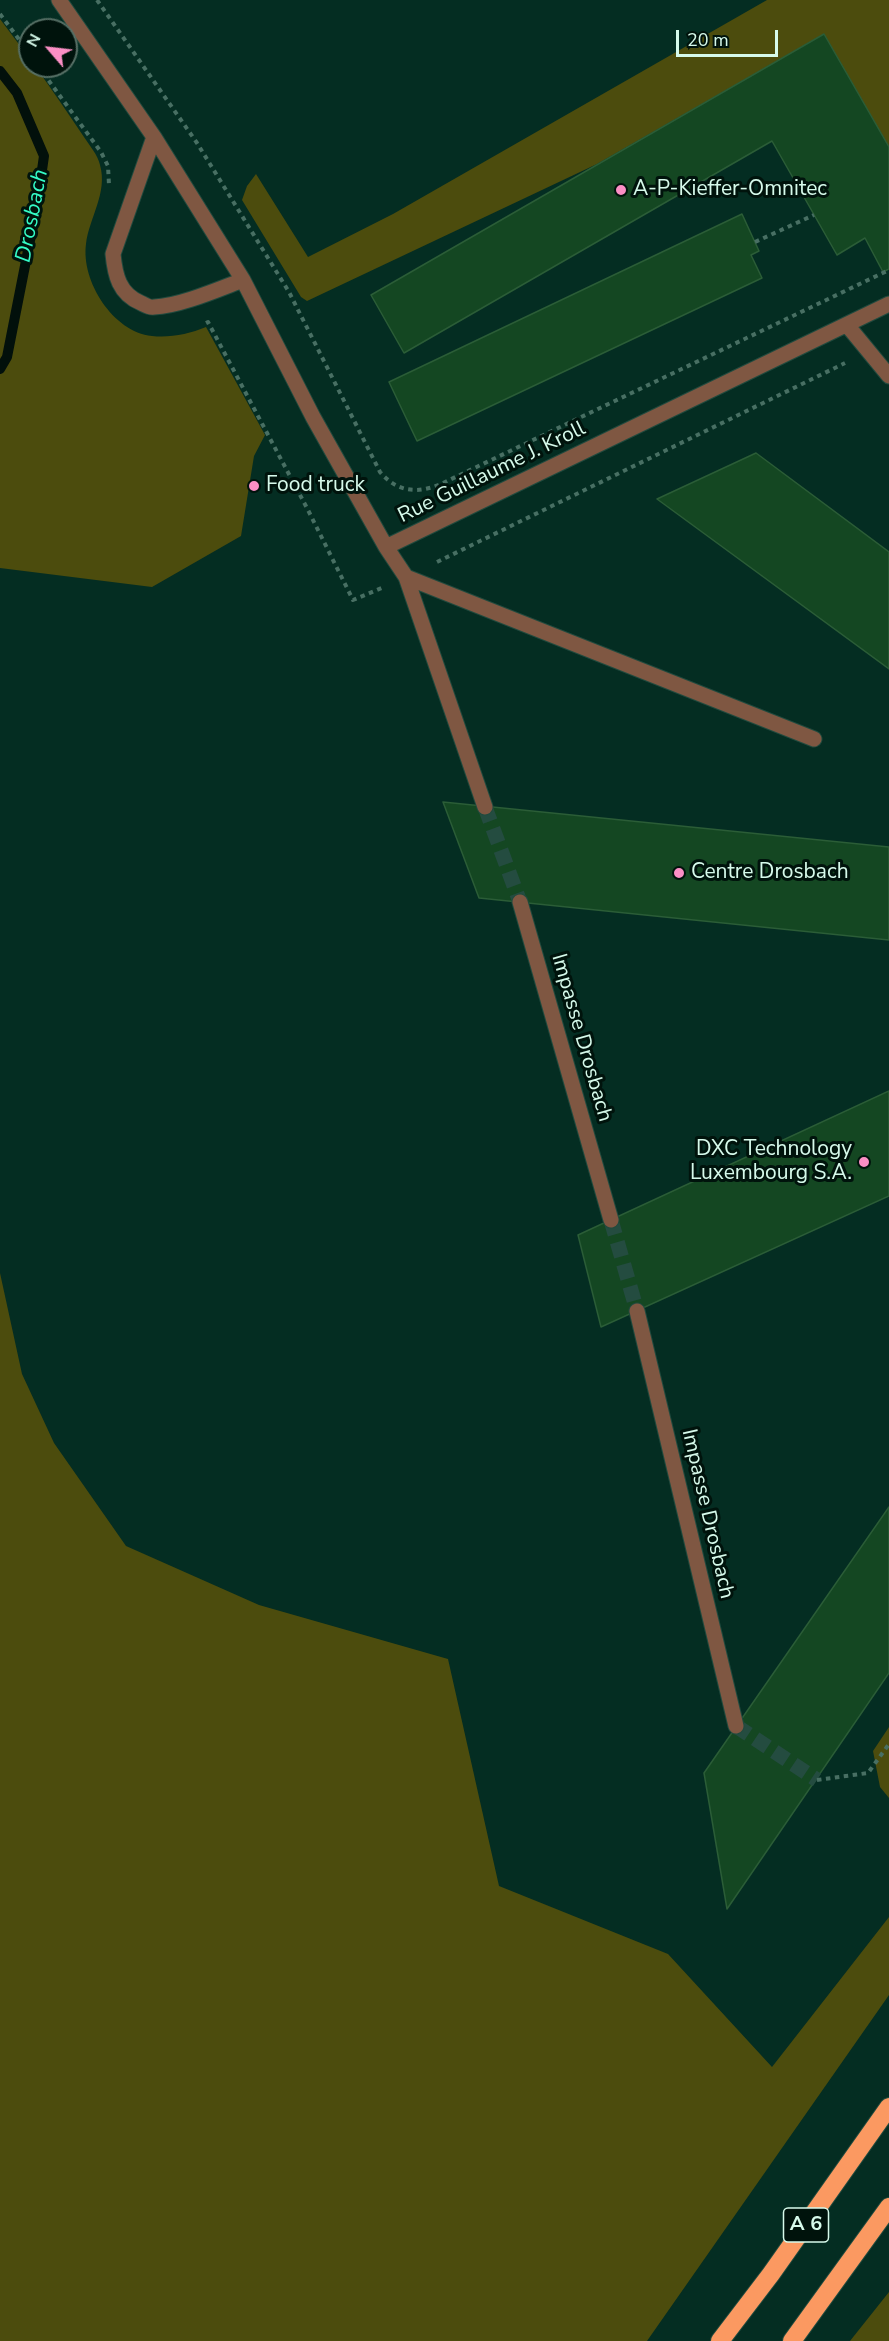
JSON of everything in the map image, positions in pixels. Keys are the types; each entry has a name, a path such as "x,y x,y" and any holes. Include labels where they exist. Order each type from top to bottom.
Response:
{"highway":[{"name":"A 6","path":"720,2341 771,2274 889,2107"},
{"name":"A 6","path":"792,2341 889,2207"}],"street":[{"name":"Rue Guillaume J. Kroll","path":"58,0 154,137 243,280 313,417 386,547 889,304"},
{"path":"154,137 113,254 115,272 122,289 136,301 152,308 200,296 243,280"},
{"path":"847,325 889,376"},
{"path":"386,547 406,577 485,807"},
{"path":"406,577 814,739"},
{"name":"Impasse Drosbach","path":"520,902 611,1220"},
{"name":"Impasse Drosbach","path":"637,1311 736,1726"}],"path":[{"path":"97,0 217,174 290,292 380,472 388,482 400,488 413,492 428,490 889,270"},
{"path":"0,14 18,38"},
{"path":"755,242 814,215"},
{"path":"817,1780 868,1773 889,1744"}],"shaded area":[{"path":"767,0 889,0 889,147 824,34 597,164 307,301 301,297 242,200 247,186 256,174 308,257 393,214"},
{"path":"0,19 18,43 18,78 43,78 99,161 102,186 86,244 86,258 94,288 113,315 138,332 152,336 166,336 193,332 206,327 265,435 254,456 241,536 152,587 0,568"},
{"path":"0,1273 22,1374 54,1443 126,1546 259,1605 448,1659 499,1886 668,1954 772,2067 889,1917 889,1995 647,2341 0,2341"},
{"path":"889,1727 889,1798 880,1787 873,1751"},
{"path":"889,2292 889,2341 850,2341"}],"building":[{"name":"A-P-Kieffer-Omnitec","path":"824,34 889,147 889,269 883,272 865,238 837,255 772,141 404,353 371,295"},
{"name":"A-P-Kieffer-Omnitec","path":"742,214 759,251 751,255 762,278 417,441 389,382"},
{"path":"756,453 889,552 889,669 657,499"},
{"name":"Centre Drosbach","path":"443,802 889,847 889,940 479,898"},
{"path":"889,1091 889,1196 601,1327 578,1235"},
{"path":"889,1507 889,1673 727,1909 704,1773"}],"waterway":[{"name":"Drosbach","path":"0,71 17,93 44,156 37,205 7,357 0,369"}],"tunnel":[{"path":"485,807 520,902"},
{"path":"611,1220 637,1311"},
{"path":"736,1726 817,1780"}],"place":[{"name":"A-P-Kieffer-Omnitec","path":"621,190"},
{"name":"Food truck","path":"254,486"},
{"name":"Centre Drosbach","path":"679,873"},
{"name":"DXC Technology Luxembourg S.A.","path":"864,1162"}]}
